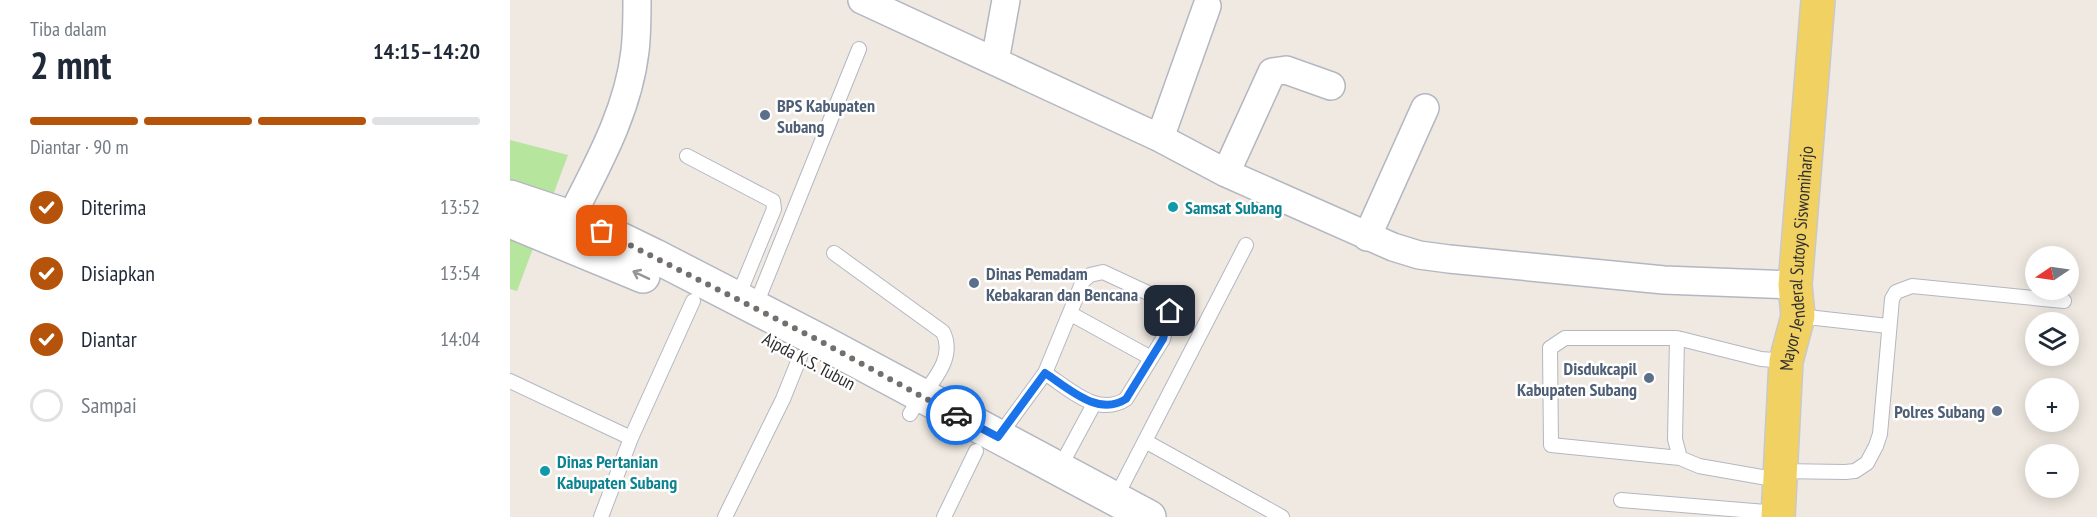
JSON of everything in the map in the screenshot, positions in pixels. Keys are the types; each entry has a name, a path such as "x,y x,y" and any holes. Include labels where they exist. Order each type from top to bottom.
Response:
{"main road":[{"name":"Mayor Jenderal Sutoyo Siswomiharjo","path":"1778,515 1786,361 1797,301 1818,0"}],"street":[{"path":"571,217 618,121 628,89 635,50 638,0"},
{"path":"862,0 906,10 995,61 1160,138 1226,173 1366,237 1419,255 1664,280 1797,301"},
{"path":"995,61 1006,0"},
{"path":"1160,138 1207,6"},
{"path":"1226,173 1272,72 1286,70 1331,86"},
{"path":"1366,237 1425,108"},
{"name":"Aipda K.S. Tubun","path":"510,197 571,217 746,303 915,405 987,444 1108,508 1149,517"},
{"name":"Aipda K.S. Tubun","path":"510,221 610,261 801,357 915,405"},
{"name":"Aipda K.S. Tubun","path":"987,444 1059,469 1108,508"}],"lane":[{"path":"746,303 859,49"},
{"path":"687,156 773,201 774,210 746,303"},
{"path":"1108,508 1246,245"},
{"path":"834,254 943,332 948,341 946,359 915,405"},
{"path":"944,517 987,444 1045,373 1083,281 1099,272 1161,299 1170,311 1163,339 1126,399 1110,406 1094,404 1045,373"},
{"path":"1786,361 1761,359 1677,338 1564,338 1550,348 1551,445 1680,458 1699,466 1779,475 1855,471 1868,463 1880,434 1888,326 1892,299 1896,292 1912,286 2064,301"},
{"path":"601,517 631,438 693,301"},
{"path":"1797,301 1888,326"},
{"path":"1071,314 1151,358"},
{"path":"1677,338 1675,439 1680,458"},
{"path":"725,517 801,357"},
{"path":"510,381 631,438"},
{"path":"1059,469 1094,404"},
{"path":"1145,441 1282,517"},
{"path":"1621,500 1778,515"}],"green space":[{"path":"510,140 568,155 517,291 510,289"}],"way so far":[{"path":"602,231 820,341 956,415"}],"place":[{"name":"BPS Kabupaten Subang","path":"765,115"},
{"name":"Samsat Subang","path":"1173,207"},
{"name":"Dinas Pemadam Kebakaran dan Bencana","path":"974,283"},
{"name":"Disdukcapil Kabupaten Subang","path":"1649,378"},
{"name":"Polres Subang","path":"1997,411"},
{"name":"Dinas Pertanian Kabupaten Subang","path":"545,471"}],"route":[{"path":"956,415 998,437 1045,373 1094,404 1110,406 1118,404 1126,399 1163,339 1170,311"}]}
